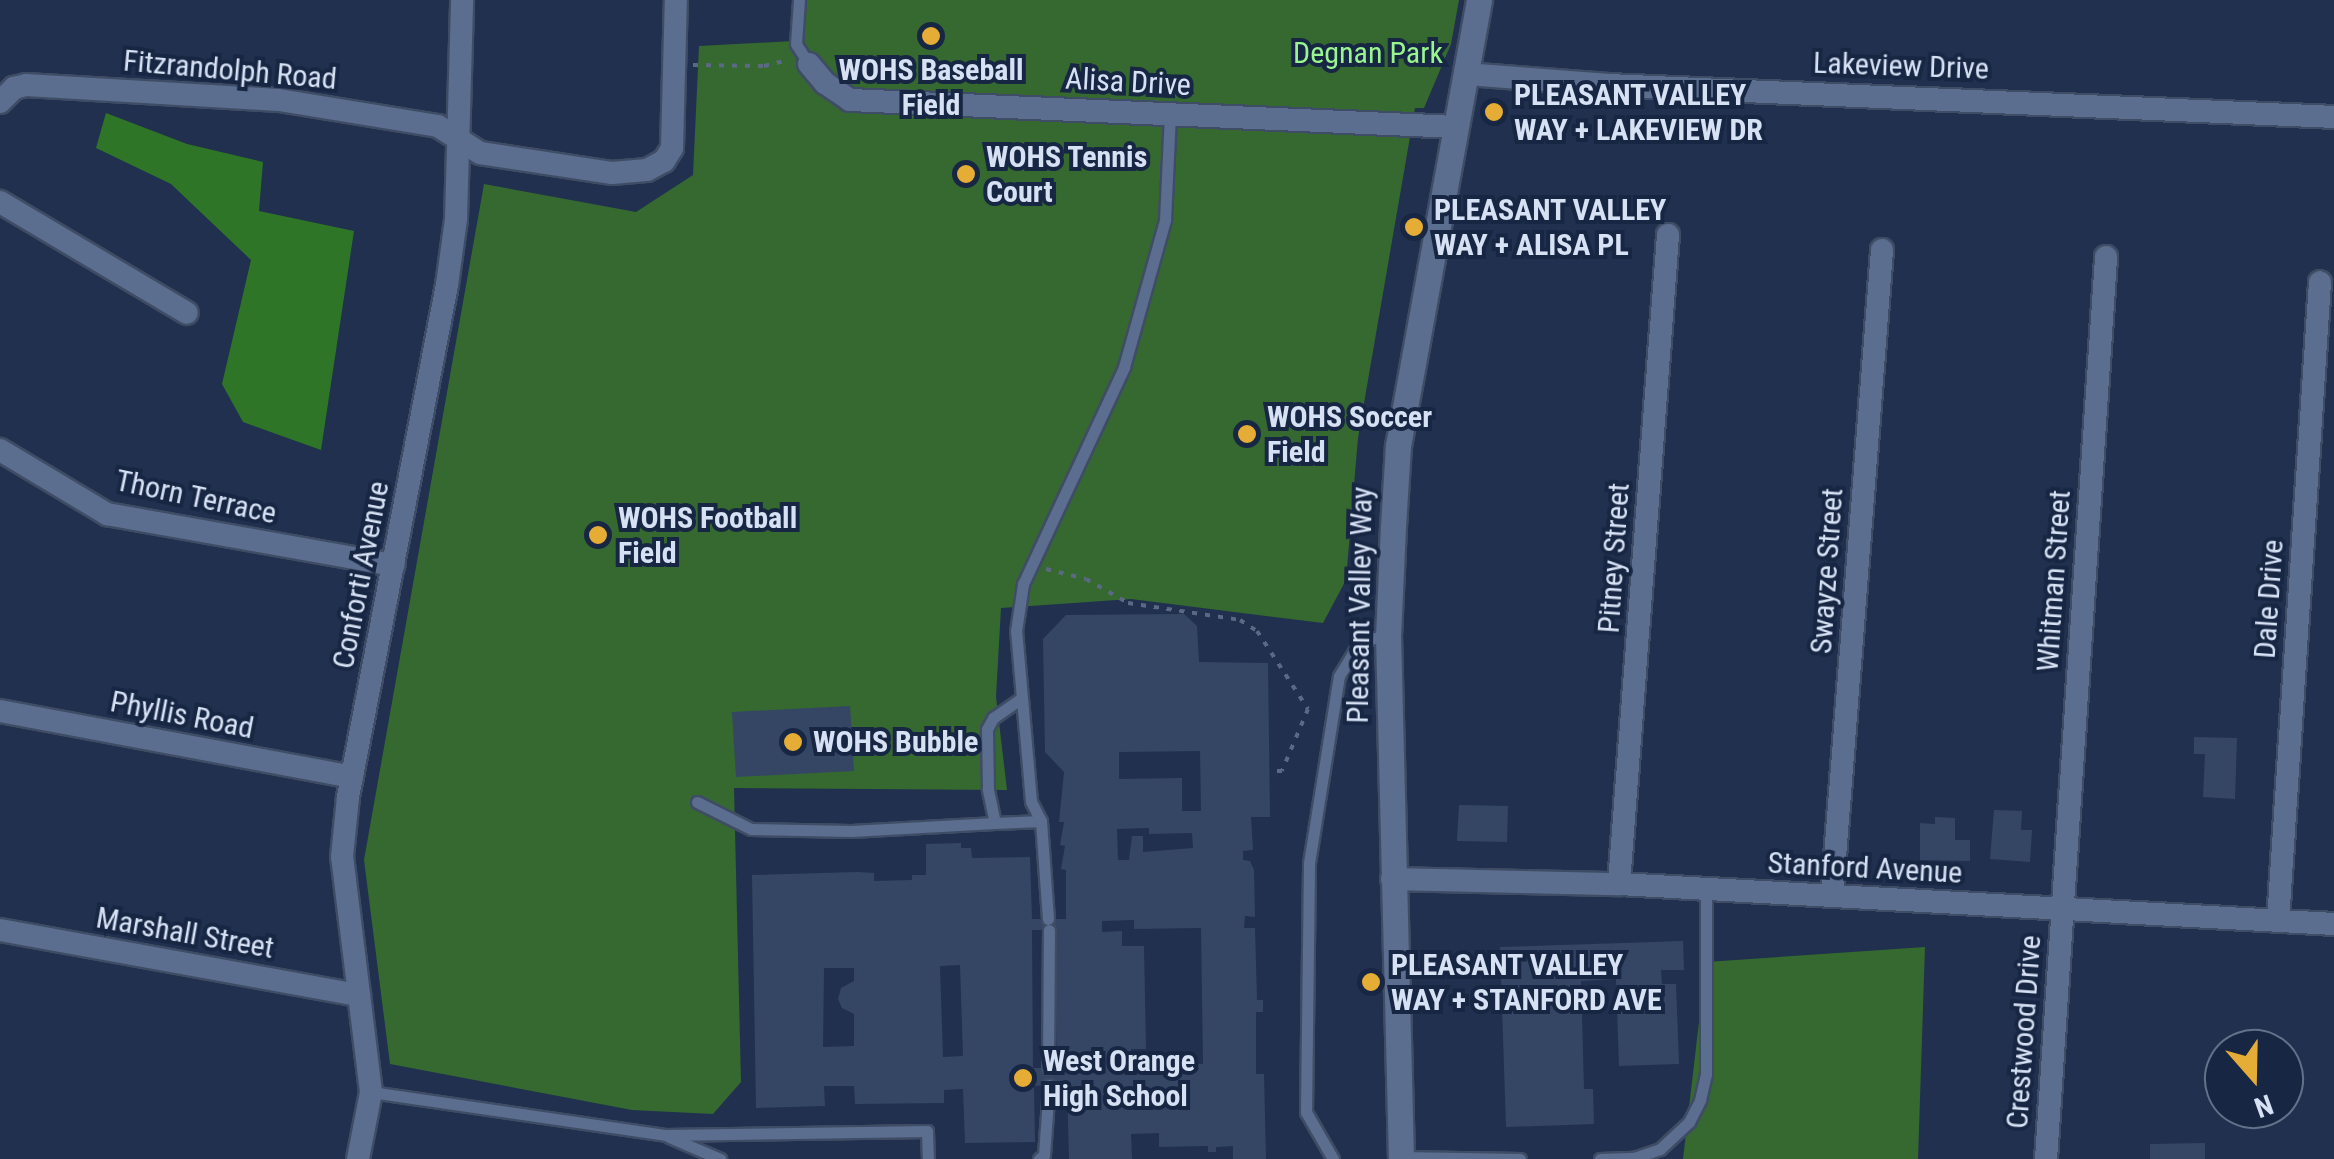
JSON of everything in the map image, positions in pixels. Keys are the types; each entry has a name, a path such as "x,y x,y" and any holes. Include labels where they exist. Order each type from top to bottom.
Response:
{"main road":[{"name":"Pleasant Valley Way","path":"1401,1158 1388,636 1398,446 1479,0"}],"street":[{"name":"Conforti Avenue","path":"358,1159 372,1092 342,857 352,777 448,285 456,219 462,0"},
{"name":"Fitzrandolph Road","path":"0,102 14,88 26,85 243,97 438,126 480,153 612,172 647,170 664,162 672,148 676,0"},
{"name":"Alisa Drive","path":"803,56 825,83 850,100 1457,127"},
{"name":"Lakeview Drive","path":"1466,74 1608,85 2334,117"},
{"path":"0,202 187,313"},
{"name":"Pitney Street","path":"1619,884 1668,236"},
{"name":"Swayze Street","path":"1832,896 1882,250"},
{"name":"Whitman Street","path":"2062,909 2106,257"},
{"name":"Dale Drive","path":"2278,920 2320,282"},
{"name":"Thorn Terrace","path":"0,450 106,514 394,564"},
{"name":"Phyllis Road","path":"0,712 352,777"},
{"name":"Stanford Avenue","path":"1392,879 1619,884 2334,924"},
{"name":"Crestwood Drive","path":"2046,1159 2062,909"},
{"name":"Marshall Street","path":"0,930 359,996"}],"lane":[{"path":"800,0 803,56"},
{"path":"1048,1068 1048,925 1041,821 1030,801 1016,631 1023,584 1124,367 1165,220 1170,114"},
{"path":"1334,1159 1306,1112 1309,863 1340,676 1361,640 1388,636"},
{"path":"995,824 988,789 986,729 993,718 1022,698"},
{"path":"697,802 751,830 851,831 1041,821"},
{"path":"1600,1159 1634,1158 1675,1138 1700,1100 1706,1074 1706,890"},
{"path":"1038,1159 1044,1154 1049,1085"},
{"path":"372,1092 665,1135 927,1131 928,1159"},
{"path":"665,1135 720,1159"},
{"path":"1401,1158 1520,1159"}],"path":[{"path":"690,65 764,66 803,56"},
{"path":"1031,566 1086,579 1128,603 1240,620 1257,631 1308,709 1282,771 1270,771"}],"green space":[{"name":"Degnan Park","path":"796,0 1459,0 1451,44 1424,108 1415,108 1358,438 1346,580 1323,623 1131,599 1001,608 996,697 1007,790 734,788 741,1082 713,1114 632,1110 390,1064 364,860 484,184 636,212 693,175 699,46 793,41"},
{"path":"106,113 187,144 263,162 259,211 354,231 321,450 243,422 222,384 251,260 171,184 96,148"},
{"path":"1925,947 1918,1159 1683,1159 1706,962"}],"building":[{"name":"West Orange High School","path":"1184,614 1197,626 1199,662 1268,663 1270,817 1251,817 1253,850 1243,851 1243,860 1250,861 1254,870 1255,917 1245,916 1244,928 1255,928 1257,1000 1263,1000 1263,1012 1256,1012 1256,1074 1264,1074 1266,1159 1233,1159 1233,1146 1216,1147 1216,1152 1208,1152 1208,1146 1159,1147 1159,1133 1131,1134 1132,1159 1069,1159 1067,1084 1034,1086 1035,1142 965,1143 963,1089 944,1090 944,1103 855,1104 854,1086 824,1086 825,1106 756,1108 752,875 857,872 874,873 874,881 912,880 912,875 926,875 926,844 961,843 961,848 971,848 972,858 1030,857 1032,919 1066,919 1066,870 1061,869 1065,846 1060,845 1064,822 1059,822 1064,772 1045,752 1043,639 1066,615","holes":["1200,751 1201,811 1182,811 1182,778 1119,779 1119,752","1149,828 1149,834 1192,833 1193,848 1143,852 1143,836 1132,836 1129,860 1118,860 1117,829","1134,920 1134,929 1201,928 1203,1064 1131,1066 1131,1049 1146,1049 1144,946 1122,946 1122,931 1102,932 1102,921","1032,930 1056,930 1057,1068 1033,1068","960,965 963,1056 943,1057 940,966","824,968 854,968 854,981 841,988 838,999 842,1008 854,1014 854,1046 823,1047"]},
{"name":"WOHS Bubble","path":"850,706 854,771 736,777 732,712"},
{"path":"2194,737 2237,738 2235,799 2203,797 2205,754 2194,754"},
{"path":"1459,805 1508,806 1507,842 1457,841"},
{"path":"1994,810 2022,811 2021,830 2032,830 2030,862 1990,859"},
{"path":"1935,817 1955,818 1955,840 1970,840 1970,861 1920,860 1920,823 1935,824"},
{"path":"1683,941 1684,970 1661,970 1662,984 1676,984 1679,1064 1619,1066 1616,979 1581,981 1584,1089 1593,1089 1594,1124 1506,1127 1500,947"},
{"path":"2205,1143 2205,1159 2150,1159 2150,1144"}],"place":[{"name":"WOHS Baseball Field","path":"931,36"},
{"name":"PLEASANT VALLEY WAY + LAKEVIEW DR","path":"1494,112"},
{"name":"WOHS Tennis Court","path":"966,174"},
{"name":"PLEASANT VALLEY WAY + ALISA PL","path":"1414,227"},
{"name":"WOHS Soccer Field","path":"1247,434"},
{"name":"WOHS Football Field","path":"598,535"},
{"name":"WOHS Bubble","path":"793,742"},
{"name":"PLEASANT VALLEY WAY + STANFORD AVE","path":"1371,982"},
{"name":"West Orange High School","path":"1023,1078"}]}
